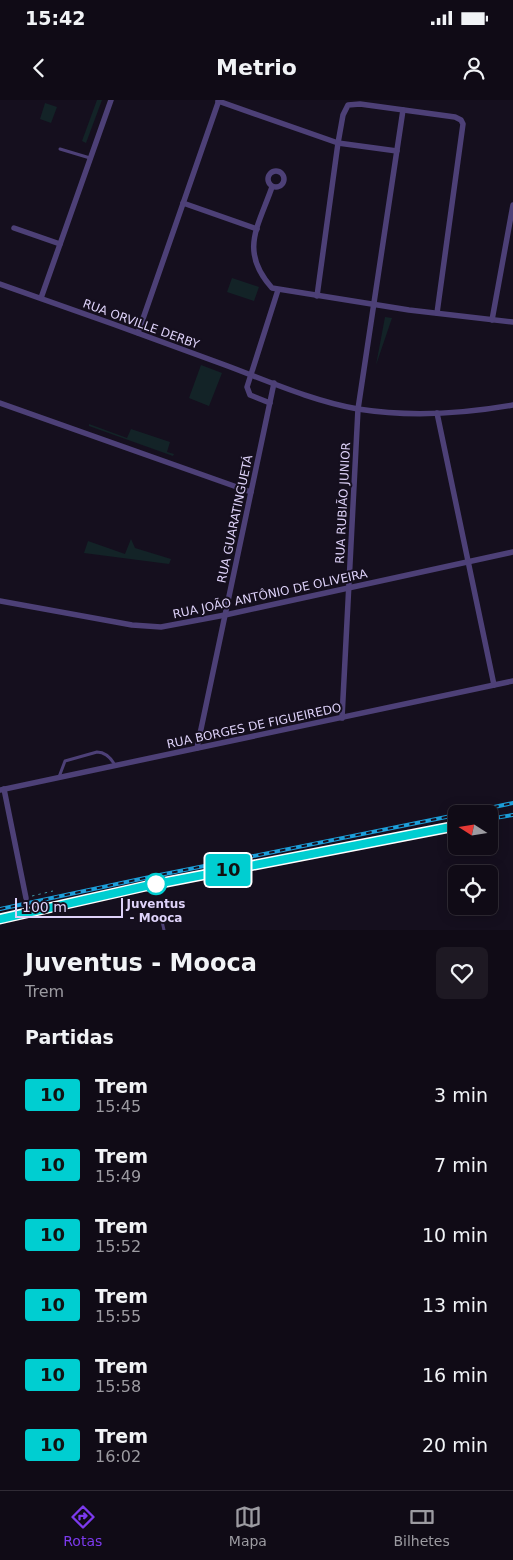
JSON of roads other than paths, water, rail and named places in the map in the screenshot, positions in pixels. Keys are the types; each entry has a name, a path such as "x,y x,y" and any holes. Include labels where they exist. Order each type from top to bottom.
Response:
{"street":[{"path":"41,298 111,100"},
{"path":"138,333 218,101 338,143 398,151"},
{"path":"317,296 338,143 345,109 351,104 360,104 455,117 461,120 463,124 437,314"},
{"name":"RUA RUBIÃO JUNIOR","path":"342,718 358,409 403,110"},
{"path":"272,187 252,245 254,257 272,288 437,314 513,322"},
{"path":"183,203 257,229"},
{"path":"492,320 513,205"},
{"path":"14,228 60,244"},
{"name":"RUA ORVILLE DERBY","path":"0,284 274,383 358,409 437,414 513,405"},
{"path":"270,403 250,395 247,387 278,290"},
{"name":"RUA GUARATINGUETÁ","path":"197,748 274,383"},
{"path":"0,403 251,492"},
{"path":"437,414 494,685"},
{"name":"RUA JOÃO ANTÔNIO DE OLIVEIRA","path":"0,601 161,627 225,615 513,552"},
{"name":"RUA BORGES DE FIGUEIREDO","path":"2,790 513,682"},
{"path":"2,790 26,898"}],"lane":[{"path":"60,148 90,159"},
{"path":"58,778 65,761 97,752 108,755 115,765"},
{"path":"161,917 164,930"}],"railway":[{"path":"498,806 513,803"},
{"path":"498,818 513,815"},
{"path":"0,909 448,817"},
{"path":"0,919 146,886 448,828"}],"train":[{"name":"10","path":"0,919 146,886 448,828"}],"place":[{"name":"Juventus - Mooca","path":"156,884"}]}
